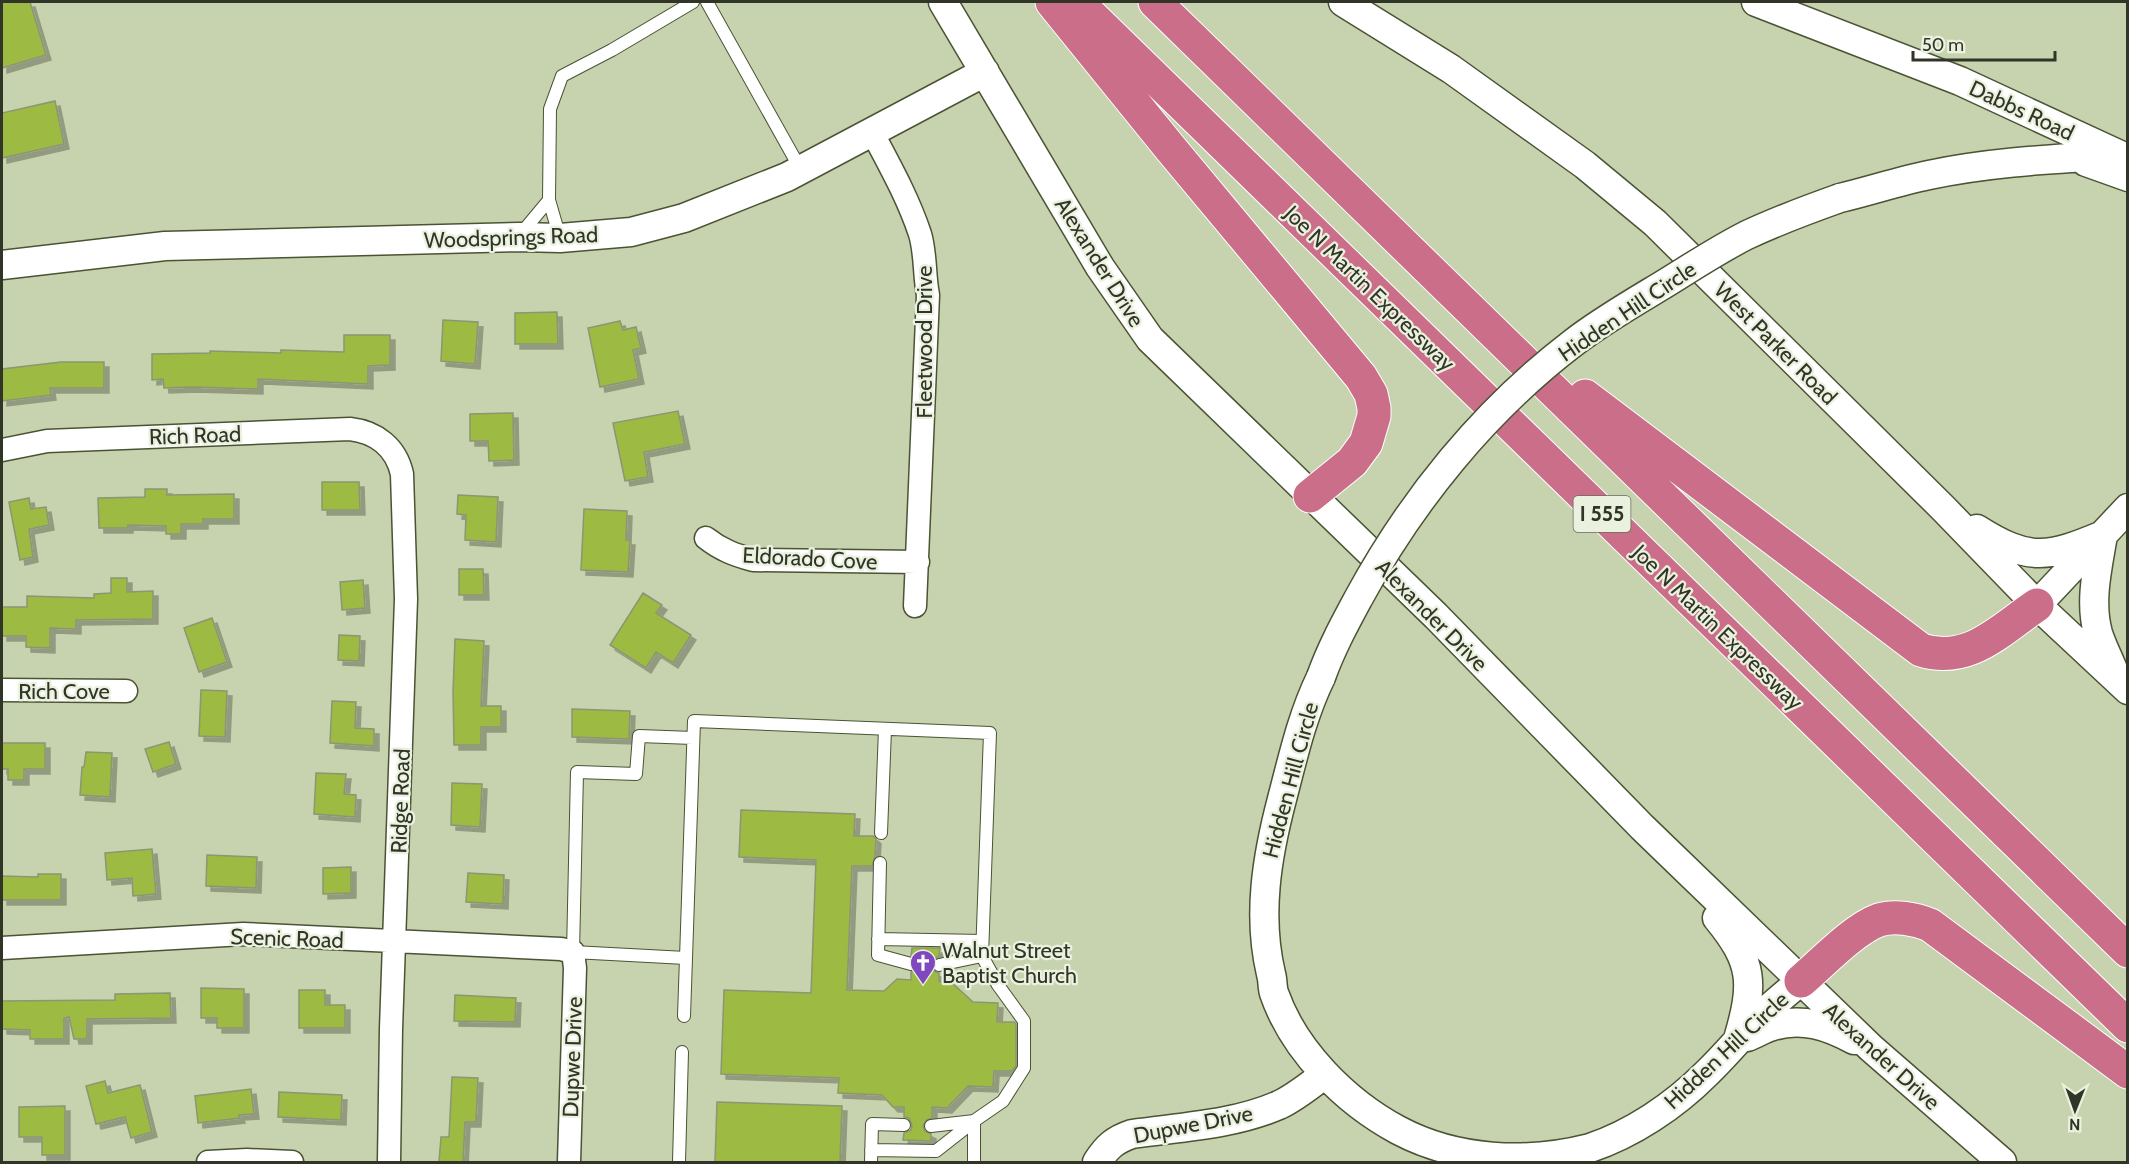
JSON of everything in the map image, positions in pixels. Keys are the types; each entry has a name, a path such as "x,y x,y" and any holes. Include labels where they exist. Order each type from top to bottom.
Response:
{"highway":[{"path":"1052,2 1361,377 1371,394 1374,416 1362,451 1310,496"},
{"name":"Joe N Martin Expressway","path":"1077,2 2127,1026"},
{"name":"I 555","path":"1155,2 2127,951"},
{"path":"1476,314 1921,650 1932,654 1950,655 1970,651 2037,605"},
{"path":"1801,981 1865,926 1879,921 1916,920 1930,925 2127,1072"}],"street":[{"name":"Alexander Drive","path":"943,2 1100,267 1150,339 1436,616 1642,827 1870,1048 2002,1162"},
{"name":"West Parker Road","path":"1343,2 1451,69 1585,165 1655,223 1943,508 2037,605 2123,686"},
{"name":"Dabbs Road","path":"1756,2 1960,81 2125,162"},
{"name":"Woodsprings Road","path":"2,265 165,246 519,237 560,238 631,232 684,218 787,177 985,72"},
{"name":"Fleetwood Drive","path":"872,132 908,201 920,234 925,260 928,295 915,606"},
{"name":"Hidden Hill Circle","path":"1801,981 1767,1010 1705,1076 1645,1122 1592,1147 1530,1160 1485,1157 1426,1143 1386,1123 1356,1103 1326,1074 1293,1031 1274,992 1266,944 1264,904 1266,866 1294,747 1312,694 1345,619 1390,543 1454,457 1530,380 1572,343 1601,323 1747,235 1840,198 1931,175 1988,166 2073,158 2125,162"},
{"name":"Rich Road","path":"2,450 47,441 350,429 374,435 385,444"},
{"name":"Ridge Road","path":"385,444 395,454 402,474 406,599 388,1162"},
{"path":"1943,508 1999,544 2029,553 2068,550 2103,535"},
{"path":"2037,605 2127,508"},
{"path":"2103,535 2094,610 2098,631 2123,686"},
{"name":"Eldorado Cove","path":"706,538 723,550 753,560 918,562"},
{"name":"Rich Cove","path":"2,690 126,691"},
{"path":"1642,827 1739,946 1746,967 1748,1001 1737,1041"},
{"name":"Scenic Road","path":"2,948 243,934 561,949 573,952"},
{"name":"Dupwe Drive","path":"569,1162 575,968 573,952"},
{"path":"1737,1041 1771,1026 1804,1022 1837,1031 1870,1048"},
{"name":"Dupwe Drive","path":"1097,1162 1108,1146 1120,1138 1132,1134 1256,1114 1280,1104 1326,1074"},
{"path":"208,1162 247,1160 292,1162"}],"lane":[{"path":"560,238 549,200 550,109 562,76 612,50 693,2"},
{"path":"707,2 801,170"},
{"path":"519,237 549,200"},
{"path":"684,1016 693,721 990,733 982,956 998,985 1024,1021 1024,1068 1003,1101 936,1151 922,1157 871,1156 872,1124 904,1125"},
{"path":"881,833 885,729"},
{"path":"686,958 573,952 577,772 636,774 639,736 693,738"},
{"path":"880,863 878,955 911,964"},
{"path":"878,939 982,941"},
{"path":"939,964 982,956"},
{"path":"679,1162 682,1052"},
{"path":"932,1126 974,1121"},
{"path":"974,1121 974,1162"}],"building":[{"path":"2,2 30,2 46,55 2,68"},
{"path":"55,101 64,144 2,158 2,113"},
{"path":"557,312 558,344 515,344 515,313"},
{"path":"443,320 478,322 475,364 441,361"},
{"path":"620,321 623,330 636,327 641,348 633,350 639,379 600,387 588,328"},
{"path":"344,335 390,335 390,365 368,366 368,384 258,379 258,389 164,388 163,379 152,380 152,354 210,353 210,351 281,353 281,350 344,352"},
{"path":"61,362 104,362 104,388 50,388 51,395 2,401 2,369"},
{"path":"678,411 685,444 644,452 648,477 625,481 613,423"},
{"path":"513,413 514,460 489,461 488,441 470,441 470,414"},
{"path":"322,482 359,482 360,510 322,510"},
{"path":"145,489 167,489 167,495 234,494 234,519 203,519 203,524 181,524 181,534 166,534 166,526 128,525 128,528 99,528 98,498 145,497"},
{"path":"458,495 498,497 496,542 465,540 466,515 457,514"},
{"path":"29,498 31,509 46,507 49,525 29,529 33,557 20,560 9,502"},
{"path":"584,509 627,511 626,540 630,540 628,572 581,570"},
{"path":"459,569 483,569 484,595 459,595"},
{"path":"111,578 127,578 127,592 153,591 153,619 76,620 76,629 50,628 50,648 26,647 26,636 2,636 2,607 27,607 27,596 94,598 94,594 111,593"},
{"path":"363,580 365,608 342,610 340,582"},
{"path":"643,593 662,605 656,613 691,635 673,663 656,652 646,668 610,645"},
{"path":"212,618 227,662 199,672 184,628"},
{"path":"339,635 360,636 359,661 338,660"},
{"path":"455,639 484,641 481,706 501,706 501,727 481,727 481,745 454,745"},
{"path":"201,690 227,691 225,737 199,736"},
{"path":"332,701 356,702 355,728 374,729 374,746 330,743"},
{"path":"572,709 630,711 629,739 572,737"},
{"path":"169,742 176,764 153,772 145,749"},
{"path":"2,743 45,743 45,769 24,769 24,780 8,780 8,769 2,769"},
{"path":"86,752 112,753 110,797 80,795 82,767 84,767"},
{"path":"316,773 346,774 344,794 356,795 355,817 314,814"},
{"path":"452,783 482,784 480,827 451,825"},
{"name":"Walnut Street Baptist Church","path":"741,810 855,814 854,836 873,836 876,839 872,866 852,866 847,990 884,991 897,979 911,980 911,972 919,966 917,959 911,956 912,948 940,948 939,956 933,959 931,966 933,971 939,973 939,981 951,982 973,1002 998,1003 997,1022 1016,1024 1016,1066 1012,1071 994,1071 993,1087 968,1086 947,1108 932,1107 932,1118 926,1120 923,1126 925,1131 931,1134 931,1141 903,1140 904,1133 911,1130 912,1125 909,1118 904,1117 904,1107 893,1107 882,1095 838,1093 839,1078 721,1074 724,990 811,993 816,860 739,857"},
{"path":"152,849 156,894 133,896 132,878 107,880 105,853"},
{"path":"207,855 257,857 256,888 206,886"},
{"path":"351,867 351,893 323,894 323,868"},
{"path":"468,873 504,875 503,904 466,902"},
{"path":"38,874 61,874 61,900 2,900 2,876 38,877"},
{"path":"201,988 244,989 244,1028 217,1028 217,1018 201,1018"},
{"path":"299,990 325,990 325,1005 345,1005 345,1028 299,1028"},
{"path":"170,993 171,1018 87,1019 87,1039 74,1039 69,1017 64,1018 64,1039 30,1039 30,1030 2,1029 2,1001 115,1000 115,994"},
{"path":"455,995 516,998 515,1022 454,1021"},
{"path":"452,1077 478,1078 476,1122 465,1122 463,1162 439,1162 441,1137 449,1137"},
{"path":"105,1081 108,1093 140,1085 152,1132 131,1138 125,1117 96,1124 86,1086"},
{"path":"251,1089 254,1114 198,1123 195,1096"},
{"path":"279,1092 342,1095 341,1120 278,1117"},
{"path":"717,1102 842,1106 840,1162 715,1162"},
{"path":"65,1106 65,1155 42,1155 42,1137 19,1137 19,1107"}],"place":[{"name":"Walnut Street Baptist Church","path":"923,986"}]}
